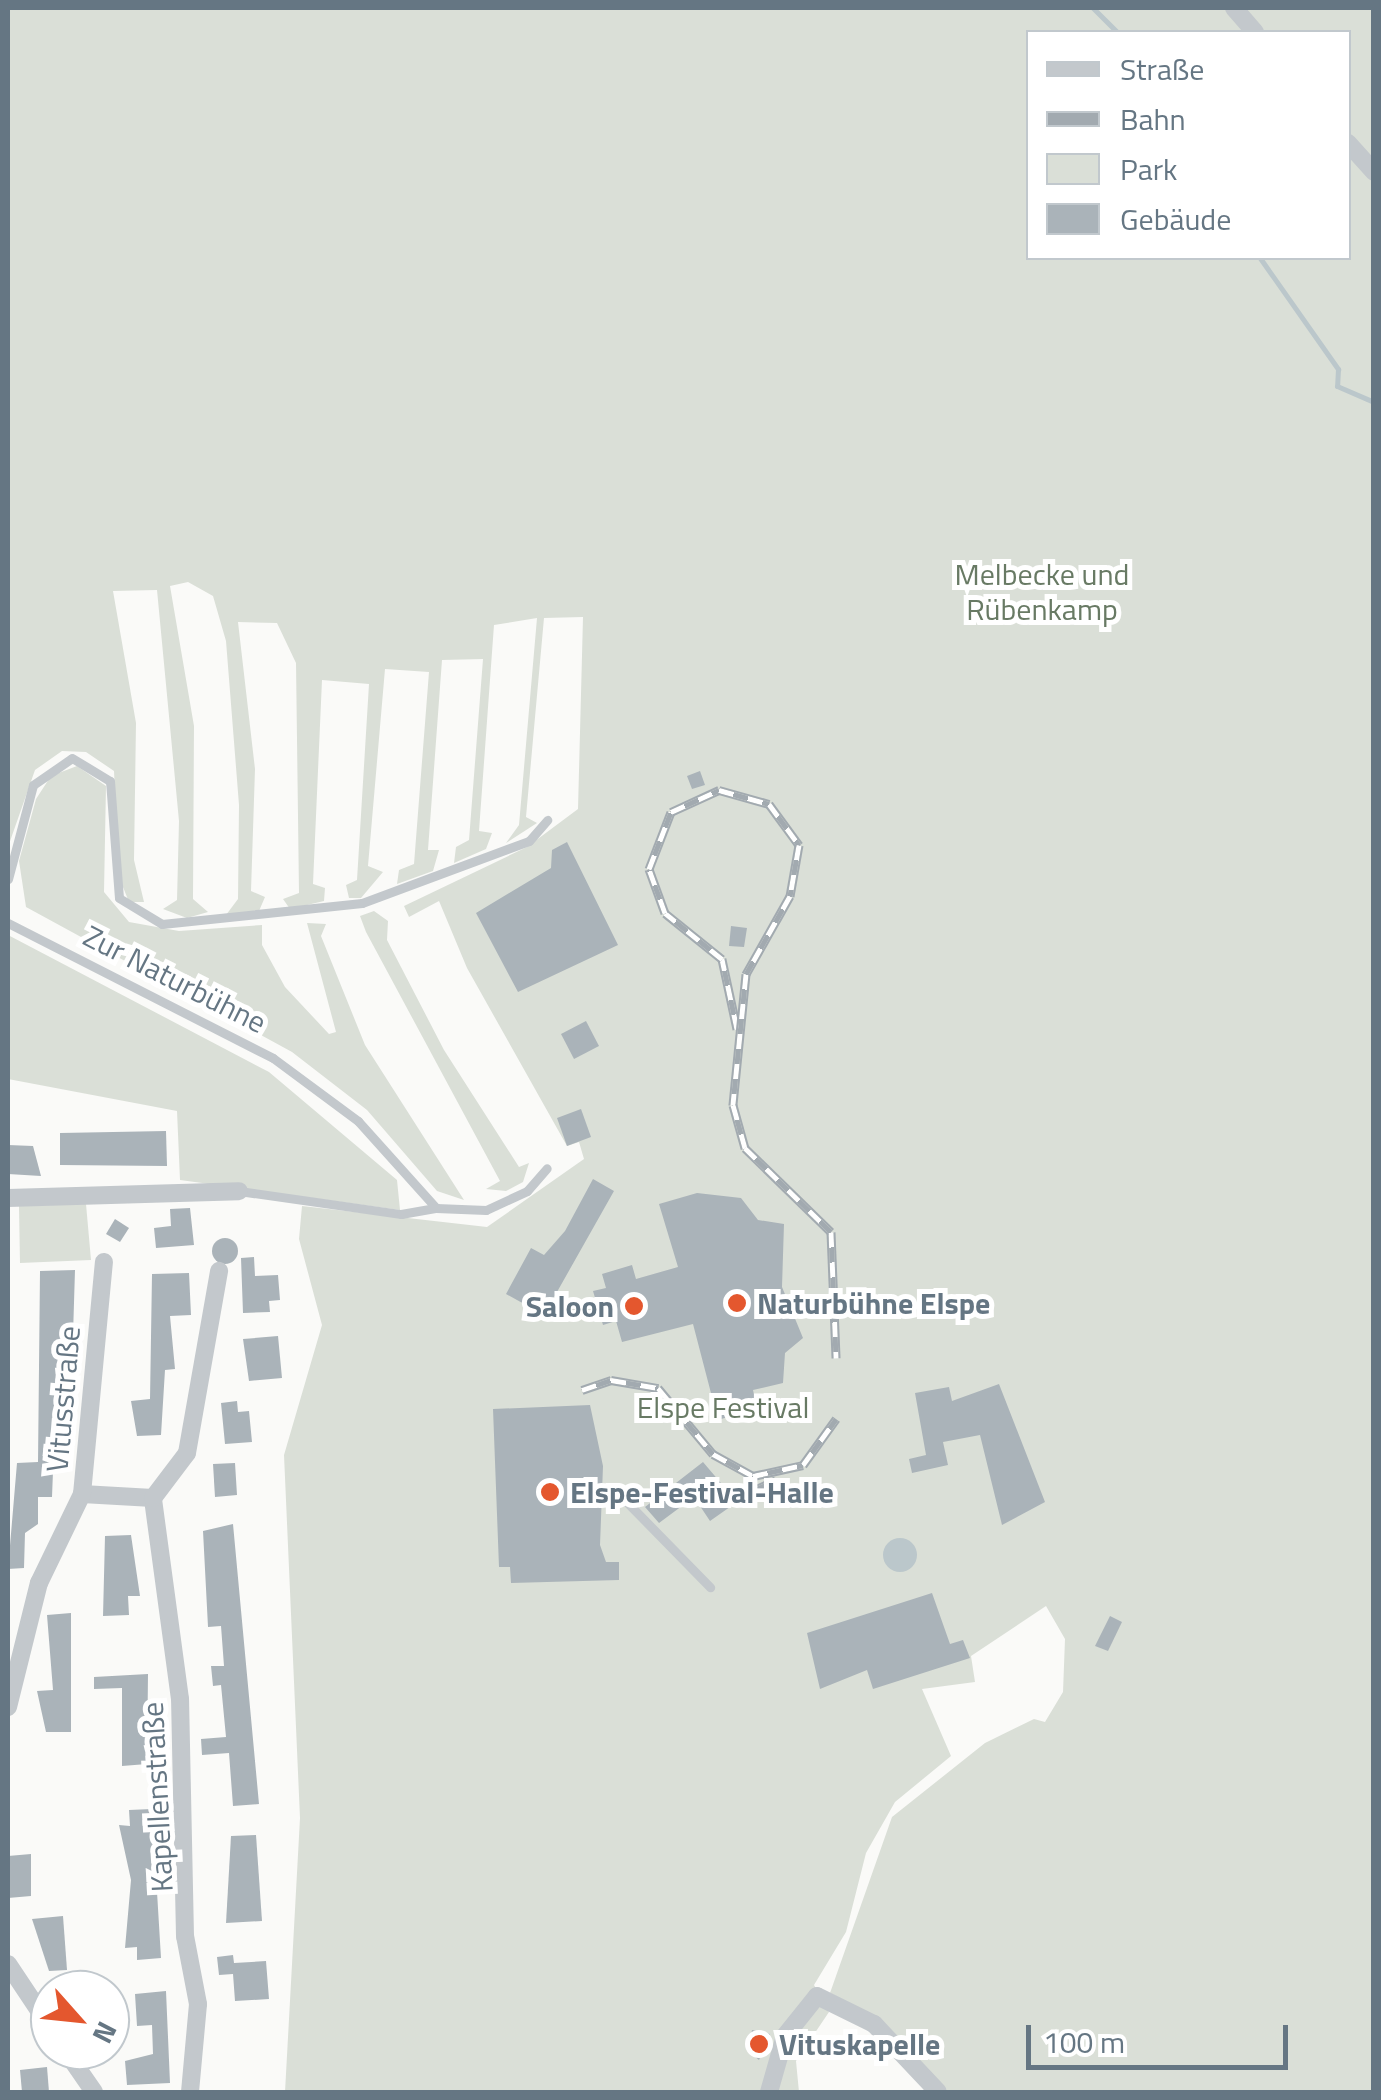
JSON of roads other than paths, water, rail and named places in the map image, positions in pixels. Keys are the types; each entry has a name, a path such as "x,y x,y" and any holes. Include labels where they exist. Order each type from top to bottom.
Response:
{"street":[{"path":"1234,8 1253,30"},
{"path":"1351,145 1374,172"},
{"path":"8,1198 239,1191"},
{"name":"Vitusstraße","path":"8,1707 38,1583 82,1494 104,1262"},
{"path":"82,1494 152,1498 187,1453 219,1271"},
{"name":"Kapellenstraße","path":"152,1498 180,1699 186,1936 198,2004 190,2092"},
{"path":"8,1964 30,1997"},
{"path":"770,2092 785,2036 817,1996 874,2024 938,2092"},
{"path":"79,2070 94,2092"}],"lane":[{"path":"8,879 33,785 72,758 110,781 118,898 162,924 362,903 529,840 547,820"},
{"name":"Zur Naturbühne","path":"8,924 274,1058 358,1121 436,1208"},
{"path":"239,1191 400,1214 436,1208 486,1210 527,1191 547,1168"},
{"path":"612,1488 710,1587"}],"waterway":[{"path":"1093,8 1115,30"},
{"path":"1261,260 1338,369 1337,386 1374,402"}],"railway":[{"path":"737,1029 722,959 665,913 649,869 671,812 719,790 769,804 799,845 790,896 746,974 733,1105 745,1148 831,1232 836,1358"},
{"path":"582,1390 611,1380 658,1388 713,1454 753,1476 803,1465 836,1419"},
{"path":"743,1495 776,1480"}],"place":[{"name":"Naturbühne Elspe","path":"737,1303"},
{"name":"Saloon","path":"634,1306"},
{"name":"Elspe-Festival-Halle","path":"550,1492"},
{"name":"Vituskapelle","path":"759,2044"}],"park label":[{"name":"Melbecke und Rübenkamp","path":"1042,591"},
{"name":"Elspe Festival","path":"723,1407"}]}
